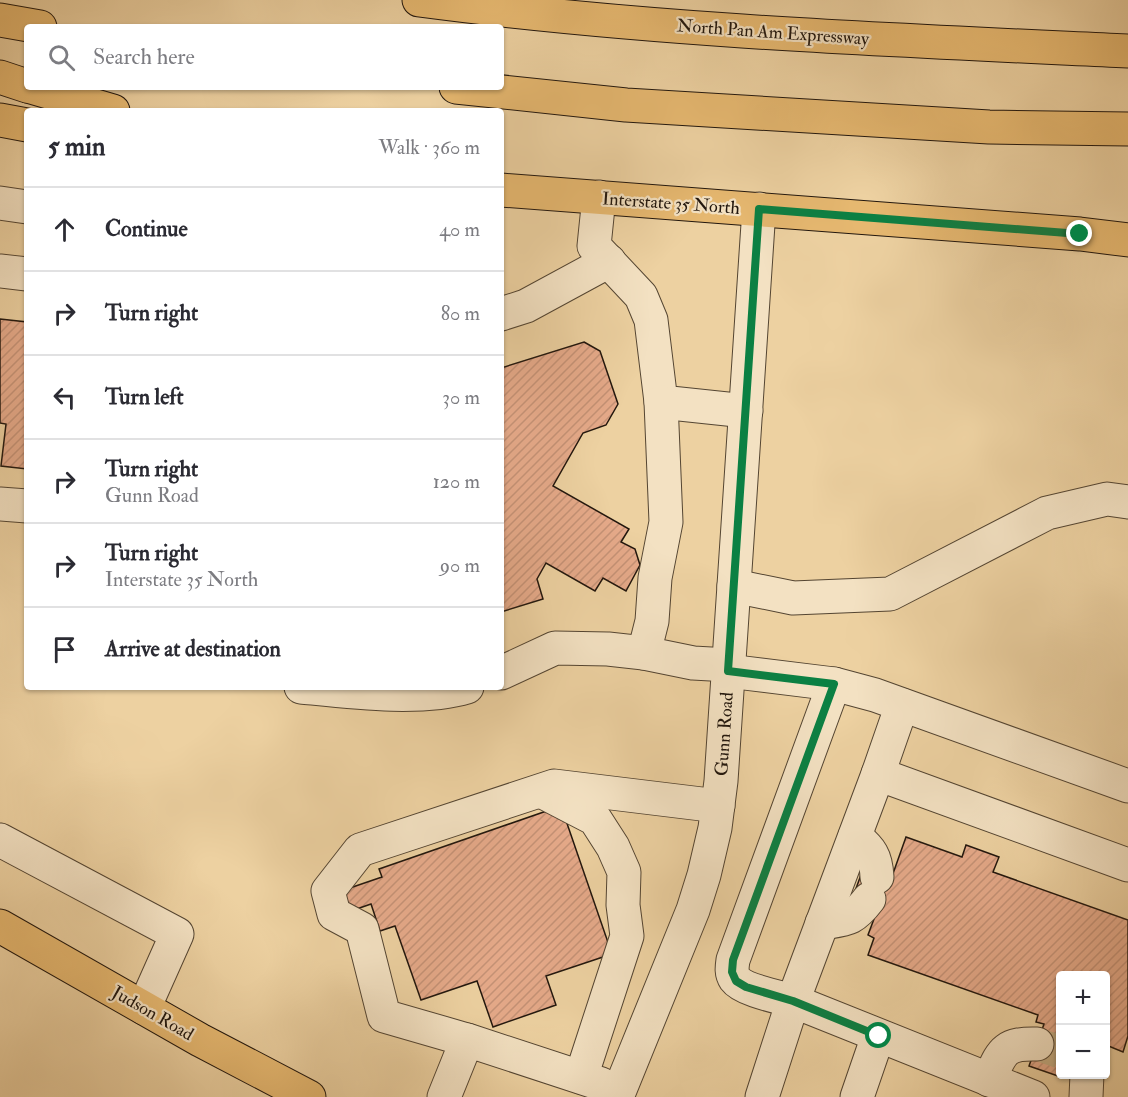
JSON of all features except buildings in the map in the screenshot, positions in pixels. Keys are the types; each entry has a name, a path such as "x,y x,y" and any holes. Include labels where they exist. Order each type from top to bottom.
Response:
{"main road":[{"name":"North Pan Am Expressway","path":"418,0 613,20 827,36 1128,51"},
{"path":"0,20 24,24"},
{"path":"0,77 24,84"},
{"path":"42,90 103,108"},
{"path":"484,90 626,105 989,127 1128,129"},
{"path":"0,120 24,124"},
{"path":"1091,128 1128,150"},
{"name":"Interstate 35 North","path":"504,190 1068,233 1128,240"},
{"name":"Judson Road","path":"0,926 144,1008 309,1097"}],"street":[{"path":"599,197 594,246 641,296 651,320 661,402 666,522 655,578 652,621 644,653"},
{"path":"0,203 24,207"},
{"name":"Gunn Road","path":"618,1093 693,910 704,875 718,806 759,209"},
{"path":"504,313 526,306 609,261"},
{"path":"0,271 24,274"},
{"path":"661,402 746,411"},
{"path":"734,586 793,598 890,594 1047,513 1107,499 1128,501"},
{"path":"0,504 24,506"},
{"path":"504,672 555,648 608,649 834,684 902,705 1128,786"},
{"path":"834,684 733,960 732,972 736,981 746,987 793,1001 1033,1097"},
{"path":"329,690 432,694 452,690"},
{"path":"762,1097 793,1001 902,705"},
{"path":"878,774 1128,865"},
{"path":"618,1093 581,1077 384,1016 362,929 334,914 328,891 360,850 554,786 718,806"},
{"path":"541,790 595,819 613,848 624,872 623,905 627,936 581,1077"},
{"path":"822,923 845,920 857,914 873,888 876,861 867,847 855,836"},
{"path":"0,840 177,934 144,1008"},
{"path":"857,1097 879,1036"},
{"path":"444,1097 467,1041"},
{"path":"990,1080 1001,1054 1012,1045 1038,1044"},
{"path":"1086,1097 1087,1079"}],"tunnel":[{"path":"1037,1044 1056,1051"}],"route":[{"path":"879,1036 793,1001 746,987 736,981 732,972 733,960 834,684 728,671 759,209 1080,234"}]}
